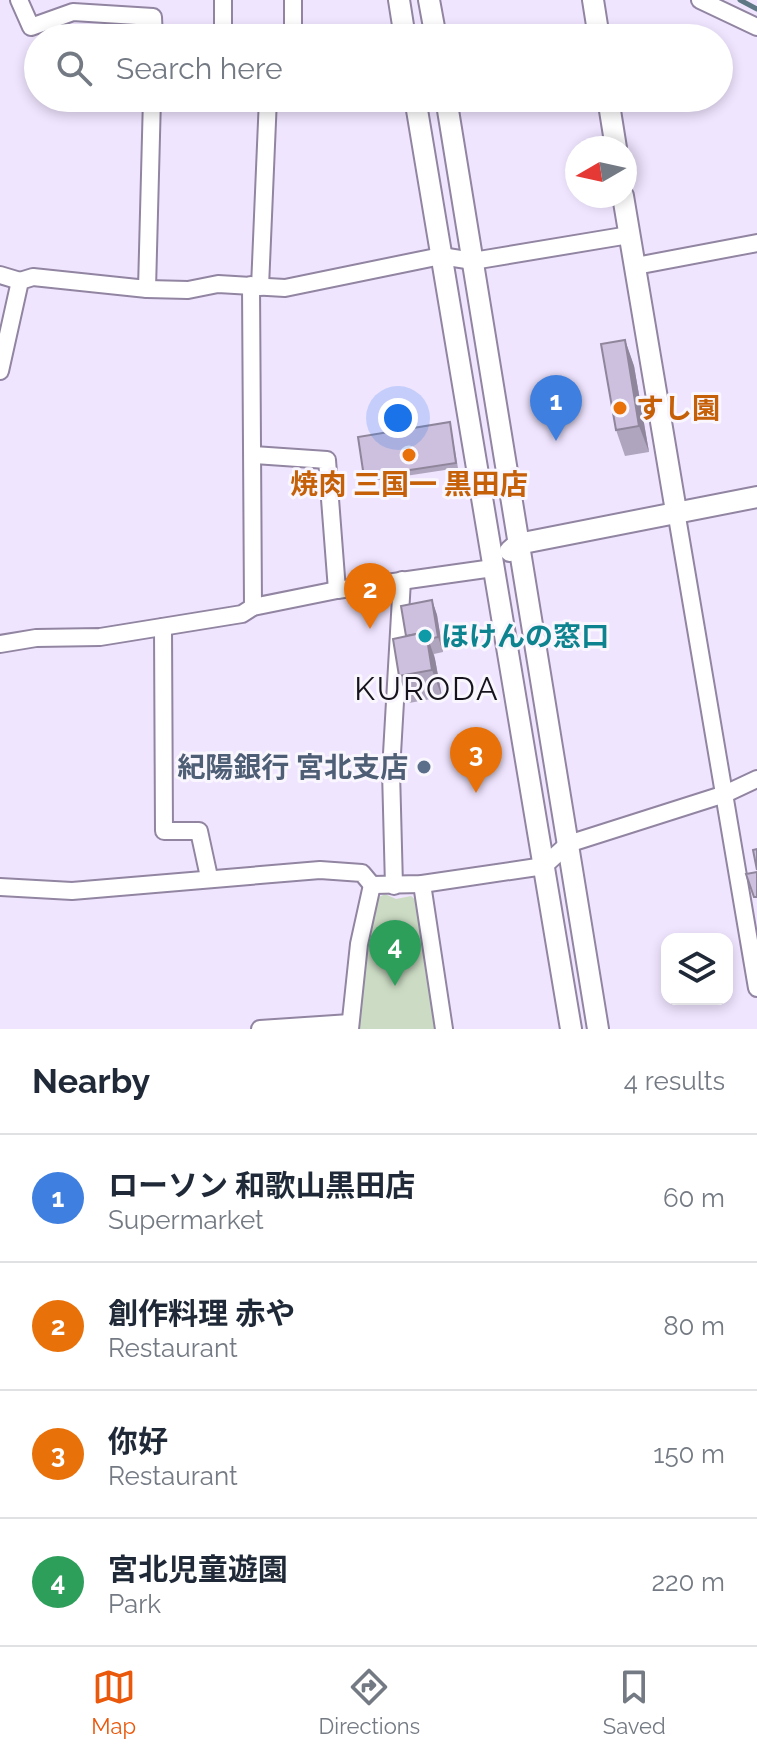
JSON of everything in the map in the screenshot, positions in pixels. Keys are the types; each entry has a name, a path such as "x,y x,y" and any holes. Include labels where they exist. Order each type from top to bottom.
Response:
{"street":[{"path":"19,0 30,24"},
{"path":"223,0 223,24"},
{"path":"293,0 293,24"},
{"path":"399,0 403,24"},
{"path":"429,0 433,24"},
{"path":"593,0 597,24"},
{"path":"700,0 730,5 757,27"},
{"path":"39,24 73,12 153,17 153,24"},
{"path":"147,289 152,112"},
{"path":"253,607 256,286 267,112"},
{"path":"417,112 571,1029"},
{"path":"448,112 598,1029"},
{"path":"610,112 614,136"},
{"path":"625,208 757,988"},
{"path":"0,275 20,281 33,277 147,289 285,288 441,256 473,261 629,235"},
{"path":"636,266 757,243"},
{"path":"0,371 20,281"},
{"path":"253,455 327,460 337,590"},
{"path":"0,644 36,638 100,637 242,614 253,607 337,590 493,568 518,544 757,497"},
{"path":"394,886 391,771 402,580"},
{"path":"163,627 164,831 199,831 209,877"},
{"path":"0,887 72,891 320,870 362,873 372,885 422,884 544,866 568,844 725,794 757,779"},
{"path":"422,884 444,1029"},
{"path":"260,1029 350,1026 359,944 372,885"}],"green space":[{"path":"385,894 396,899 411,896 417,901 439,1029 356,1029 362,944 375,899"}],"building":[{"path":"625,340 639,426 616,430 601,344"},
{"name":"焼肉 三国一 黒田店","path":"450,422 456,463 364,477 358,437"},
{"path":"432,600 438,637 428,639 426,632 406,636 401,606"},
{"path":"426,632 432,670 399,676 393,639"},
{"path":"757,849 757,870 753,850"},
{"path":"757,872 757,897 754,897 746,874"}],"waterway":[{"path":"740,0 757,9"}],"place":[{"name":"すし園","path":"620,408"},
{"name":"ローソン 和歌山黒田店","path":"556,441"},
{"name":"焼肉 三国一 黒田店","path":"409,455"},
{"name":"創作料理 赤や","path":"370,629"},
{"name":"ほけんの窓口","path":"425,636"},
{"name":"紀陽銀行 宮北支店","path":"424,767"},
{"name":"你好","path":"476,793"},
{"name":"宮北児童遊園","path":"395,986"}],"district":[{"name":"KURODA","path":"427,689"}]}
